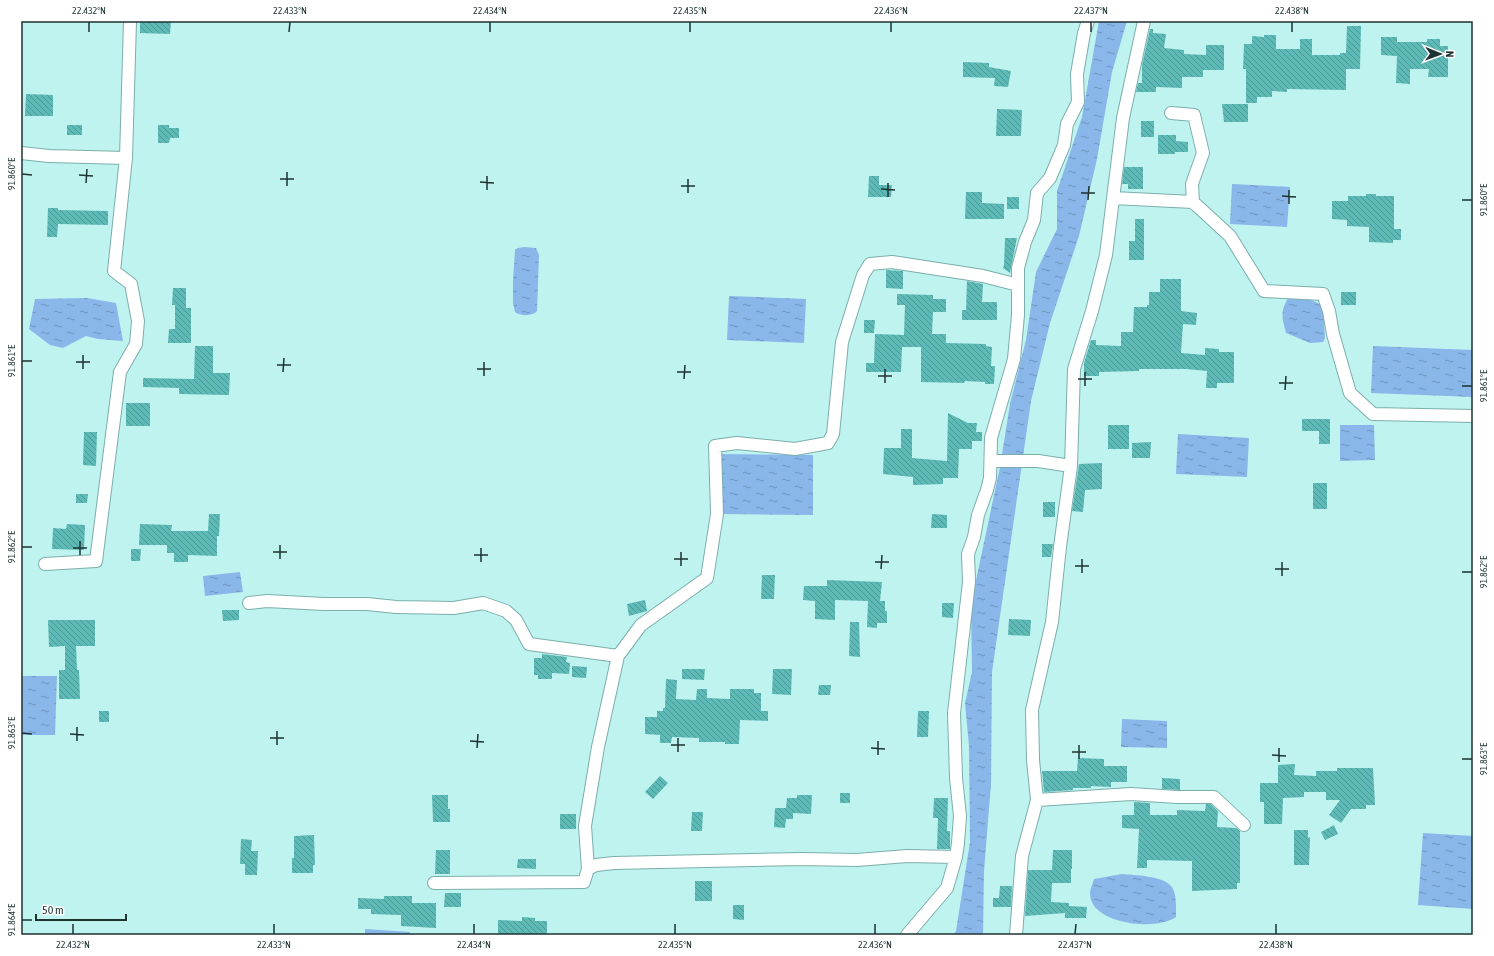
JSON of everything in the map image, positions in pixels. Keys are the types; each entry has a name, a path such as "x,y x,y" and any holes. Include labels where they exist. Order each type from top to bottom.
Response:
{"street":[{"path":"45,564 96,562 120,372 136,344 138,321 131,284 114,271 126,158 130,21"},
{"path":"907,935 947,888 956,857 960,816 956,778 954,713 969,582 968,554 978,515 987,490 993,461 991,438 1014,358 1018,315 1018,268 1025,242 1034,220 1037,193 1050,178 1064,146 1067,124 1078,102 1077,74 1084,33 1088,21"},
{"path":"1016,935 1022,856 1037,800 1033,760 1032,710 1052,622 1071,466 1074,369 1092,311 1106,255 1123,118 1144,21"},
{"path":"1171,113 1194,115 1203,153 1192,184 1193,202"},
{"path":"21,152 49,156 126,158"},
{"path":"1113,198 1193,202 1230,236 1264,291 1323,294 1329,311 1333,334 1350,393 1373,414 1473,416"},
{"path":"434,883 584,882 588,869 585,826 598,747 618,656 641,625 708,578 717,514 715,446 737,443 795,449 828,443 833,434 842,342 863,275 870,264 892,262 983,276 1018,285"},
{"path":"993,461 1038,461 1071,466"},
{"path":"249,603 267,601 454,608 482,603 506,612 516,620 529,644 618,656"},
{"path":"1037,800 1131,794 1177,797 1214,797 1244,825"},
{"path":"588,869 596,865 614,864 801,859 857,860 908,856 956,857"}],"water":[{"path":"1099,21 1127,21 1112,72 1097,159 1079,236 1050,323 1031,401 992,672 991,784 984,871 983,935 953,935 956,931 970,842 969,746 965,703 972,672 971,604 1000,467 1010,404 1026,340 1036,272 1057,229 1057,191 1082,117"},
{"path":"1232,184 1290,187 1287,227 1230,224"},
{"path":"524,247 536,248 539,255 537,311 527,315 522,315 515,312 513,303 515,250"},
{"path":"729,296 806,299 804,343 727,340"},
{"path":"87,298 116,303 123,341 98,339 86,336 63,348 50,345 29,329 35,299"},
{"path":"1288,298 1302,298 1311,300 1323,307 1325,338 1323,342 1310,343 1286,333 1282,315"},
{"path":"1373,346 1473,350 1473,397 1371,393"},
{"path":"1340,425 1374,425 1375,460 1340,461"},
{"path":"1178,434 1249,438 1247,477 1176,474"},
{"path":"720,454 813,455 813,515 719,514"},
{"path":"240,572 243,592 205,596 203,576"},
{"path":"21,676 57,676 55,735 21,735"},
{"path":"1122,719 1167,721 1167,748 1121,747"},
{"path":"1423,833 1473,836 1473,909 1418,905"},
{"path":"1122,874 1155,878 1162,880 1171,886 1176,901 1176,917 1155,924 1141,924 1113,919 1101,913 1093,904 1090,894 1094,879"},
{"path":"365,929 410,932 410,935 365,935"}],"building":[{"path":"140,21 171,21 170,34 140,33"},
{"path":"1347,26 1361,26 1360,69 1346,69 1346,90 1287,89 1287,92 1272,91 1272,97 1257,97 1257,103 1246,103 1246,69 1243,69 1244,44 1252,44 1252,36 1264,37 1264,35 1276,35 1276,49 1300,49 1300,39 1312,39 1312,55 1340,55 1340,53 1346,53"},
{"path":"1150,29 1153,29 1153,33 1166,34 1164,48 1184,50 1184,54 1206,55 1206,45 1224,45 1224,70 1203,70 1203,77 1182,77 1182,88 1156,87 1156,92 1136,92 1138,83 1142,83 1142,65"},
{"path":"1381,37 1397,37 1397,42 1427,42 1427,39 1440,39 1440,46 1448,46 1448,77 1428,77 1429,69 1410,69 1410,84 1396,83 1397,56 1381,55"},
{"path":"963,62 989,63 989,67 1011,71 1008,87 994,86 995,78 963,77"},
{"path":"26,94 53,95 53,116 25,116"},
{"path":"1222,104 1248,104 1248,122 1224,122"},
{"path":"997,109 1022,110 1021,136 996,136"},
{"path":"1141,121 1154,121 1154,137 1141,137"},
{"path":"67,125 82,125 82,135 67,135"},
{"path":"158,125 169,125 169,128 179,128 179,138 170,138 169,143 158,143"},
{"path":"1158,135 1176,135 1176,141 1188,142 1188,152 1158,154"},
{"path":"1124,167 1143,167 1143,189 1128,189 1128,184 1122,184"},
{"path":"869,176 879,176 879,185 892,185 891,197 868,197"},
{"path":"966,192 982,192 982,203 1004,204 1004,219 965,219"},
{"path":"1366,194 1376,194 1376,196 1394,196 1394,229 1401,229 1401,240 1393,240 1393,243 1369,242 1369,227 1347,226 1347,220 1332,219 1332,201 1348,201 1348,196 1366,196"},
{"path":"1007,197 1019,197 1019,209 1007,209"},
{"path":"48,208 58,208 58,210 108,211 108,225 58,224 57,237 47,237"},
{"path":"1135,219 1144,219 1144,260 1129,260 1129,241 1135,241"},
{"path":"1005,238 1017,238 1010,273 1003,268"},
{"path":"886,270 903,271 903,289 886,288"},
{"path":"1160,279 1181,279 1181,311 1197,313 1196,325 1183,324 1181,353 1205,355 1205,348 1219,349 1219,352 1234,352 1234,383 1217,383 1217,388 1206,388 1207,371 1186,369 1139,369 1139,371 1099,372 1099,376 1084,376 1084,363 1091,340 1096,340 1096,345 1121,346 1121,332 1133,332 1134,307 1147,307 1147,305 1149,305 1149,292 1160,292"},
{"path":"967,281 983,284 982,302 997,302 997,320 962,320 962,310 966,310"},
{"path":"173,288 186,288 186,308 191,308 191,343 168,343 169,329 175,329 175,305 172,305"},
{"path":"1341,292 1356,292 1356,305 1341,305"},
{"path":"897,294 933,295 933,299 946,299 946,312 933,312 932,334 946,334 946,343 986,344 986,346 992,347 991,366 995,366 994,384 965,381 964,383 921,382 921,347 902,347 901,372 866,372 866,363 874,363 875,334 904,335 905,305 897,305"},
{"path":"864,320 875,320 874,333 864,333"},
{"path":"195,346 213,346 213,373 230,373 229,395 179,394 179,388 143,387 143,378 194,379"},
{"path":"126,403 150,403 150,426 126,426"},
{"path":"948,413 968,423 977,423 976,432 982,432 982,441 972,441 972,449 959,449 958,478 943,478 943,484 913,485 913,477 883,474 884,448 901,448 901,429 912,429 912,458 947,461"},
{"path":"1302,419 1330,419 1330,444 1319,444 1319,431 1302,431"},
{"path":"1108,425 1129,425 1129,449 1108,449"},
{"path":"84,432 97,432 96,466 83,465"},
{"path":"1151,442 1150,458 1132,458 1132,443"},
{"path":"1102,463 1102,489 1085,490 1083,512 1072,511 1079,464"},
{"path":"1313,483 1327,483 1327,509 1313,509"},
{"path":"76,494 88,494 87,503 76,503"},
{"path":"1043,502 1055,502 1055,517 1043,517"},
{"path":"209,514 220,514 219,536 217,536 217,556 188,555 188,562 174,562 174,553 167,553 167,545 139,545 140,524 172,525 171,531 208,531"},
{"path":"932,514 947,515 947,528 931,528"},
{"path":"67,524 85,525 84,550 52,549 53,528 66,529"},
{"path":"1042,544 1053,544 1051,557 1042,557"},
{"path":"131,549 141,549 140,561 131,561"},
{"path":"762,575 775,575 774,599 761,599"},
{"path":"827,580 882,582 880,601 885,601 887,623 877,623 877,628 867,627 868,601 835,600 835,620 815,619 815,601 803,600 804,586 827,586"},
{"path":"645,600 647,611 629,616 627,604"},
{"path":"942,603 954,603 953,618 942,617"},
{"path":"222,610 239,610 239,620 223,621"},
{"path":"1009,619 1031,620 1030,636 1008,635"},
{"path":"48,620 95,620 95,646 76,646 80,699 59,699 59,670 65,670 65,646 49,647"},
{"path":"850,622 859,622 860,657 849,656"},
{"path":"542,654 567,657 566,662 570,663 569,674 552,673 552,679 538,679 538,675 534,675 534,658 542,658"},
{"path":"572,666 587,667 586,678 572,677"},
{"path":"682,669 705,669 704,680 682,679"},
{"path":"773,669 792,669 791,695 772,694"},
{"path":"666,679 677,680 676,699 696,700 697,689 707,689 707,698 730,699 730,689 754,689 754,693 761,693 761,711 768,711 768,721 740,720 739,744 725,744 725,742 699,742 699,738 672,737 671,743 660,743 660,735 645,734 645,717 657,717 657,711 663,711 663,708 665,708"},
{"path":"819,685 831,685 830,695 818,695"},
{"path":"99,711 109,711 109,722 99,722"},
{"path":"918,711 929,711 928,737 917,737"},
{"path":"1078,758 1104,759 1104,766 1127,766 1127,782 1111,782 1111,787 1091,786 1091,788 1073,788 1073,790 1044,792 1042,771 1077,771"},
{"path":"1295,764 1294,775 1316,776 1316,771 1337,771 1337,768 1373,768 1375,805 1366,805 1366,809 1351,809 1341,823 1329,815 1340,800 1326,800 1326,792 1304,792 1304,797 1283,798 1282,824 1264,824 1264,802 1260,802 1260,783 1278,783 1278,765"},
{"path":"660,776 668,783 653,799 645,792"},
{"path":"1162,778 1180,779 1180,790 1162,789"},
{"path":"840,793 850,793 850,803 840,803"},
{"path":"432,795 448,795 450,822 433,822"},
{"path":"797,795 812,795 811,814 793,813 793,819 786,819 785,828 774,827 775,808 786,808 787,798 797,798"},
{"path":"934,798 948,798 947,831 950,831 950,849 937,849 938,818 933,818"},
{"path":"1134,802 1150,803 1150,815 1177,815 1177,810 1205,811 1206,804 1211,804 1218,811 1217,827 1236,828 1240,831 1240,883 1237,883 1237,889 1192,891 1192,861 1147,860 1147,868 1137,868 1139,829 1122,828 1122,815 1134,815"},
{"path":"692,812 703,812 702,831 691,831"},
{"path":"560,814 576,814 576,829 560,829"},
{"path":"1334,825 1338,834 1325,840 1321,832"},
{"path":"1294,830 1308,830 1308,838 1310,837 1309,865 1294,865"},
{"path":"314,835 315,865 313,865 313,873 292,873 294,836"},
{"path":"241,839 252,840 251,851 258,851 257,875 245,875 245,864 240,864"},
{"path":"436,850 450,850 450,874 435,874"},
{"path":"1053,850 1072,850 1072,869 1071,883 1052,883 1051,902 1069,903 1069,906 1087,907 1086,918 1065,918 1065,913 1025,916 1028,870 1052,870"},
{"path":"518,859 536,859 536,869 517,868"},
{"path":"695,881 712,881 712,901 695,901"},
{"path":"1000,886 1012,886 1011,907 993,907 993,898 999,898"},
{"path":"445,893 461,893 461,907 444,907"},
{"path":"384,896 412,896 412,903 436,903 436,928 401,926 401,915 371,914 371,909 358,909 358,898 384,899"},
{"path":"733,905 744,905 744,920 733,919"},
{"path":"522,917 535,918 535,921 547,921 547,935 498,935 498,920 522,921"}]}
